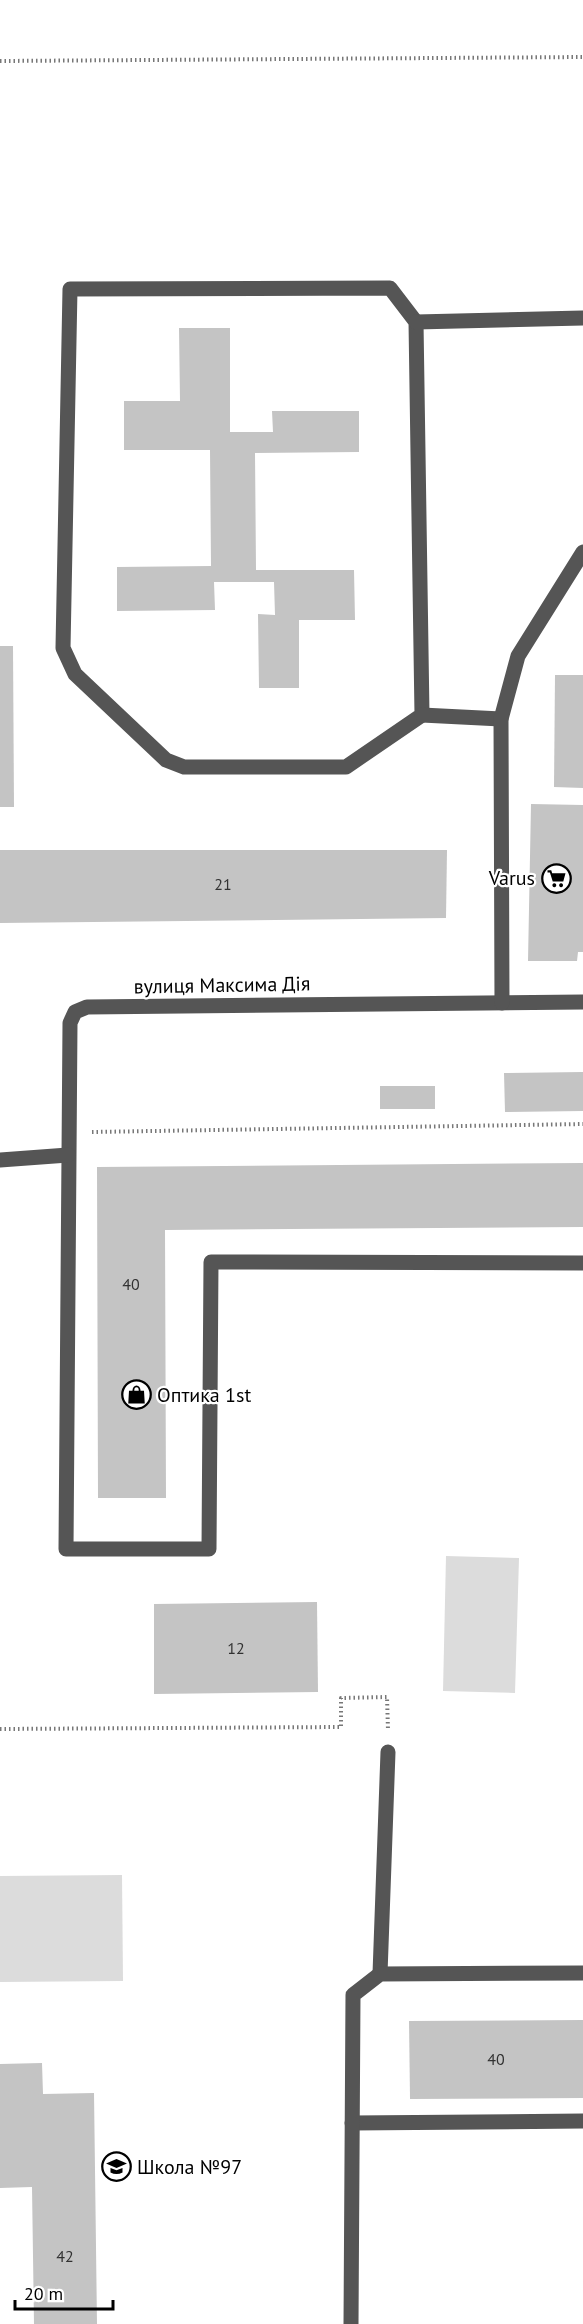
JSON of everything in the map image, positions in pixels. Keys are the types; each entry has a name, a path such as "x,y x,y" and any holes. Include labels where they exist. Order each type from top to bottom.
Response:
{"street":[{"path":"422,715 416,322 390,288 70,289 63,648 75,674 166,760 184,767 346,767 422,715 501,719"},
{"path":"416,322 583,318"},
{"path":"502,1003 501,719 518,656 583,552"},
{"name":"вулиця Максима Дія","path":"583,1002 87,1007 75,1012 70,1023 68,1132 66,1549 209,1549 211,1262 583,1263"},
{"path":"0,1160 68,1155"},
{"path":"380,1974 388,1752"},
{"path":"351,2324 353,1995 380,1974 583,1974"},
{"path":"352,2123 583,2121"}],"path":[{"path":"0,61 583,57"},
{"path":"68,1132 583,1124"},
{"path":"0,1729 341,1726 341,1698 387,1697 388,1752"}],"shaded area":[{"path":"446,1556 519,1558 515,1693 443,1691"},
{"path":"122,1875 123,1981 0,1982 0,1876"}],"building":[{"path":"179,328 230,328 230,432 273,432 272,411 359,411 359,452 255,453 256,570 354,570 355,620 299,620 299,688 259,688 258,614 275,615 274,582 214,582 215,610 117,611 117,567 211,566 210,450 124,450 124,401 180,401"},
{"path":"0,646 13,646 14,807 0,807"},
{"path":"555,675 583,675 583,788 554,787"},
{"name":"Varus","path":"531,804 583,805 583,952 578,952 577,961 528,961"},
{"path":"0,850 447,850 446,918 0,923"},
{"path":"583,1072 583,1111 505,1112 504,1073"},
{"path":"380,1086 435,1086 435,1109 380,1109"},
{"path":"583,1163 583,1227 165,1230 166,1498 98,1498 97,1167"},
{"path":"317,1602 318,1692 154,1694 154,1604"},
{"path":"583,2020 583,2098 410,2099 409,2021"},
{"path":"42,2063 43,2094 94,2093 97,2324 34,2324 32,2187 0,2188 0,2064"}],"place":[{"name":"Varus","path":"556,878"},
{"name":"Оптика 1st","path":"136,1395"},
{"name":"Школа №97","path":"116,2167"}]}
